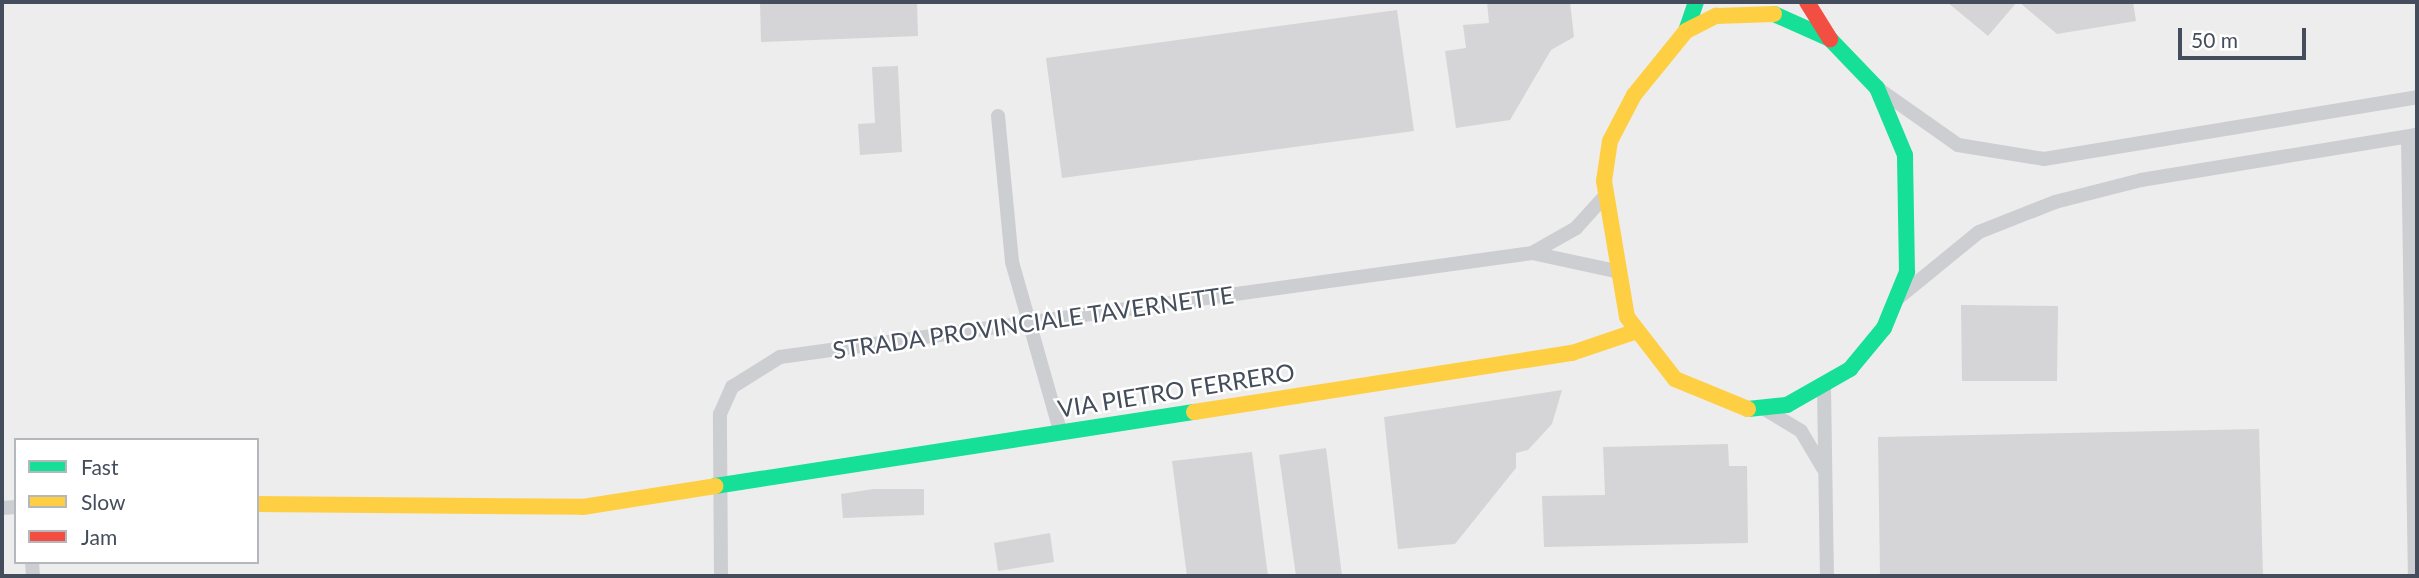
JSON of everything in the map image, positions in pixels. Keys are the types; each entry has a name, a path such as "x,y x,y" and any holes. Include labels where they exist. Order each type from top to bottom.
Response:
{"main road":[{"path":"1696,2 1686,31 1633,95 1610,141 1604,197 1615,271 1637,331 1675,379 1711,398 1763,408 1824,388 1884,328 1907,272 1905,155 1877,88 1830,39 1807,2"},
{"path":"1686,31 1716,16 1774,13 1830,39"},
{"name":"VIA PIETRO FERRERO","path":"259,504 583,507 1060,431 1572,354 1637,331"}],"street":[{"path":"1877,88 1958,145 2044,159 2417,97"},
{"path":"998,116 1012,262 1060,431"},
{"path":"1897,299 1979,232 2055,202 2141,180 2413,136 2416,576"},
{"name":"STRADA PROVINCIALE TAVERNETTE","path":"1532,253 1576,228 1604,197"},
{"name":"STRADA PROVINCIALE TAVERNETTE","path":"721,576 720,415 732,387 780,357 1532,253 1615,271"},
{"path":"1824,388 1827,576"},
{"path":"1763,408 1801,431 1825,472"}],"building":[{"path":"760,2 917,2 918,36 761,42"},
{"path":"1487,2 1570,2 1574,37 1551,50 1510,120 1456,128 1445,51 1466,48 1463,25 1489,23"},
{"path":"1947,2 2017,2 1988,36"},
{"path":"2019,2 2133,2 2136,21 2057,34"},
{"path":"1397,10 1414,131 1062,178 1046,58"},
{"path":"898,66 902,152 860,155 858,124 875,123 872,67"},
{"path":"1961,305 2058,306 2057,381 1962,381"},
{"path":"1562,390 1552,424 1528,450 1516,453 1516,468 1455,544 1398,549 1384,417"},
{"path":"2259,429 2263,576 1880,576 1878,437"},
{"path":"1728,444 1729,466 1747,466 1748,543 1544,547 1542,496 1605,495 1603,447"},
{"path":"1326,448 1342,576 1296,576 1279,455"},
{"path":"1252,452 1268,576 1187,576 1172,461"},
{"path":"873,489 924,489 924,515 843,518 841,494"},
{"path":"1050,533 1054,562 998,571 994,543"}],"traffic: fast":[{"path":"1686,31 1696,2"},
{"path":"1748,409 1787,405 1850,369 1884,328 1907,272 1905,155 1877,88 1830,39 1774,14"},
{"path":"715,486 1194,412"}],"traffic: slow":[{"path":"1748,409 1675,379 1627,317 1604,181 1610,141 1634,95 1686,31 1716,16 1774,14"},
{"path":"1194,412 1572,353 1637,331"},
{"path":"259,504 583,507 715,486"}],"traffic: jam":[{"path":"1807,2 1830,39"}]}
